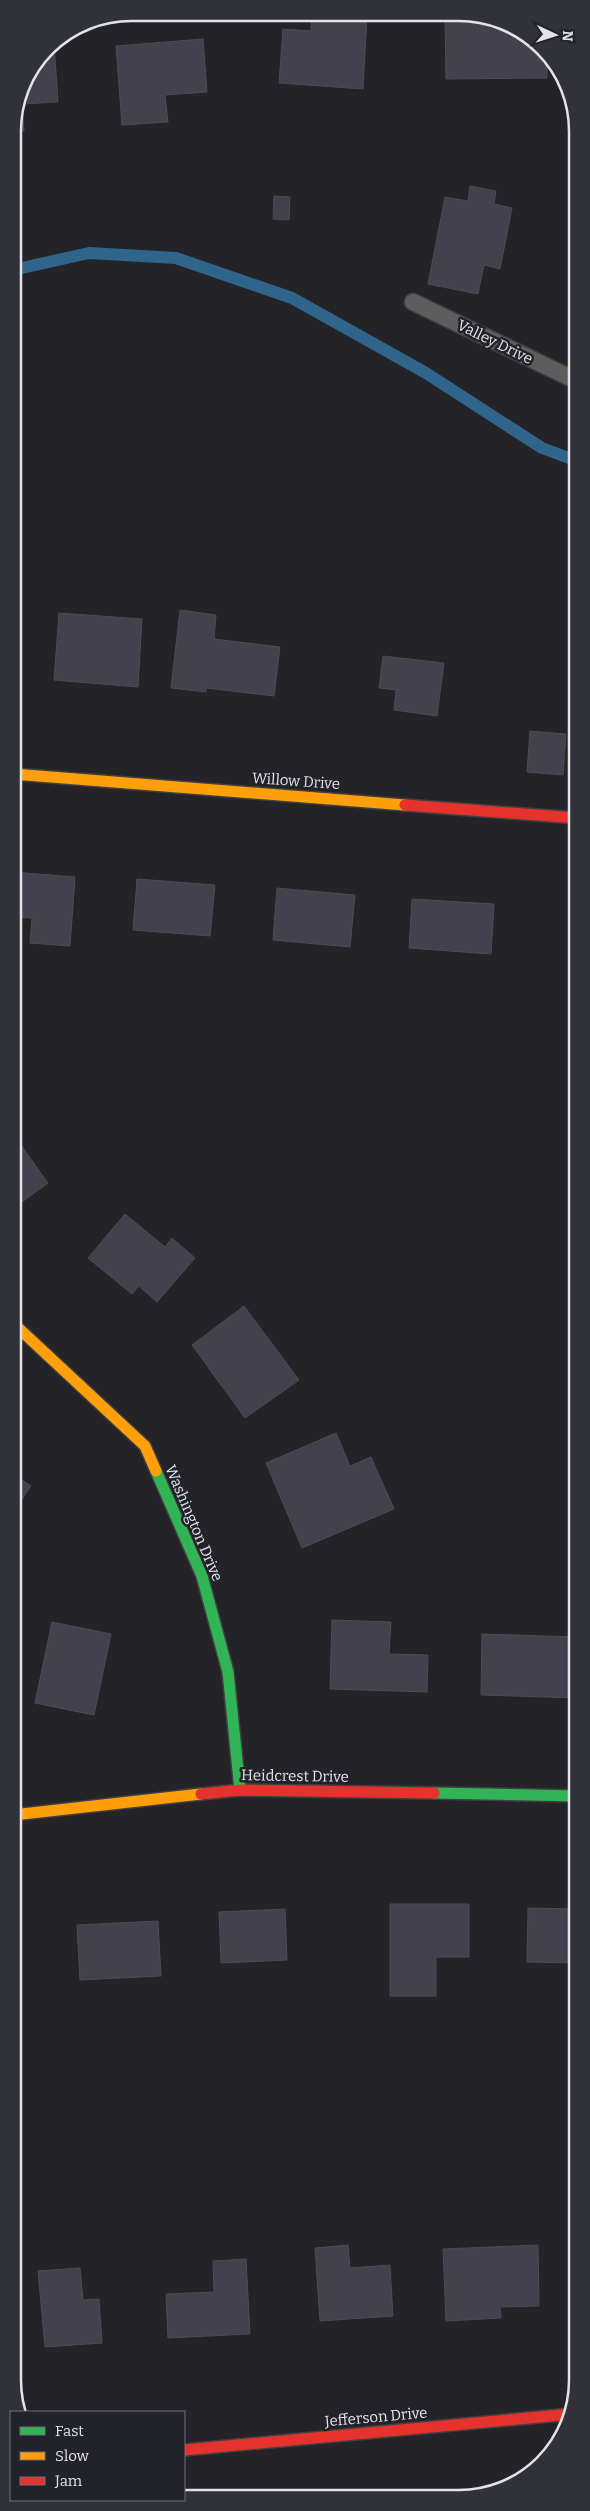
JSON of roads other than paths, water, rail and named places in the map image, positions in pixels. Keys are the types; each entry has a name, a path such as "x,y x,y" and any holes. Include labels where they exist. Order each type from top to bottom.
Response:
{"street":[{"name":"Willow Drive","path":"21,775 569,817"},
{"name":"Washington Drive","path":"21,1330 145,1446 202,1576 228,1672 240,1790"},
{"name":"Heidcrest Drive","path":"21,1814 240,1790 569,1796"},
{"name":"Jefferson Drive","path":"185,2450 563,2415"}],"lane":[{"name":"Valley Drive","path":"413,302 569,379"}],"waterway":[{"path":"21,268 89,253 176,258 292,298 426,373 542,448 569,458"}]}
